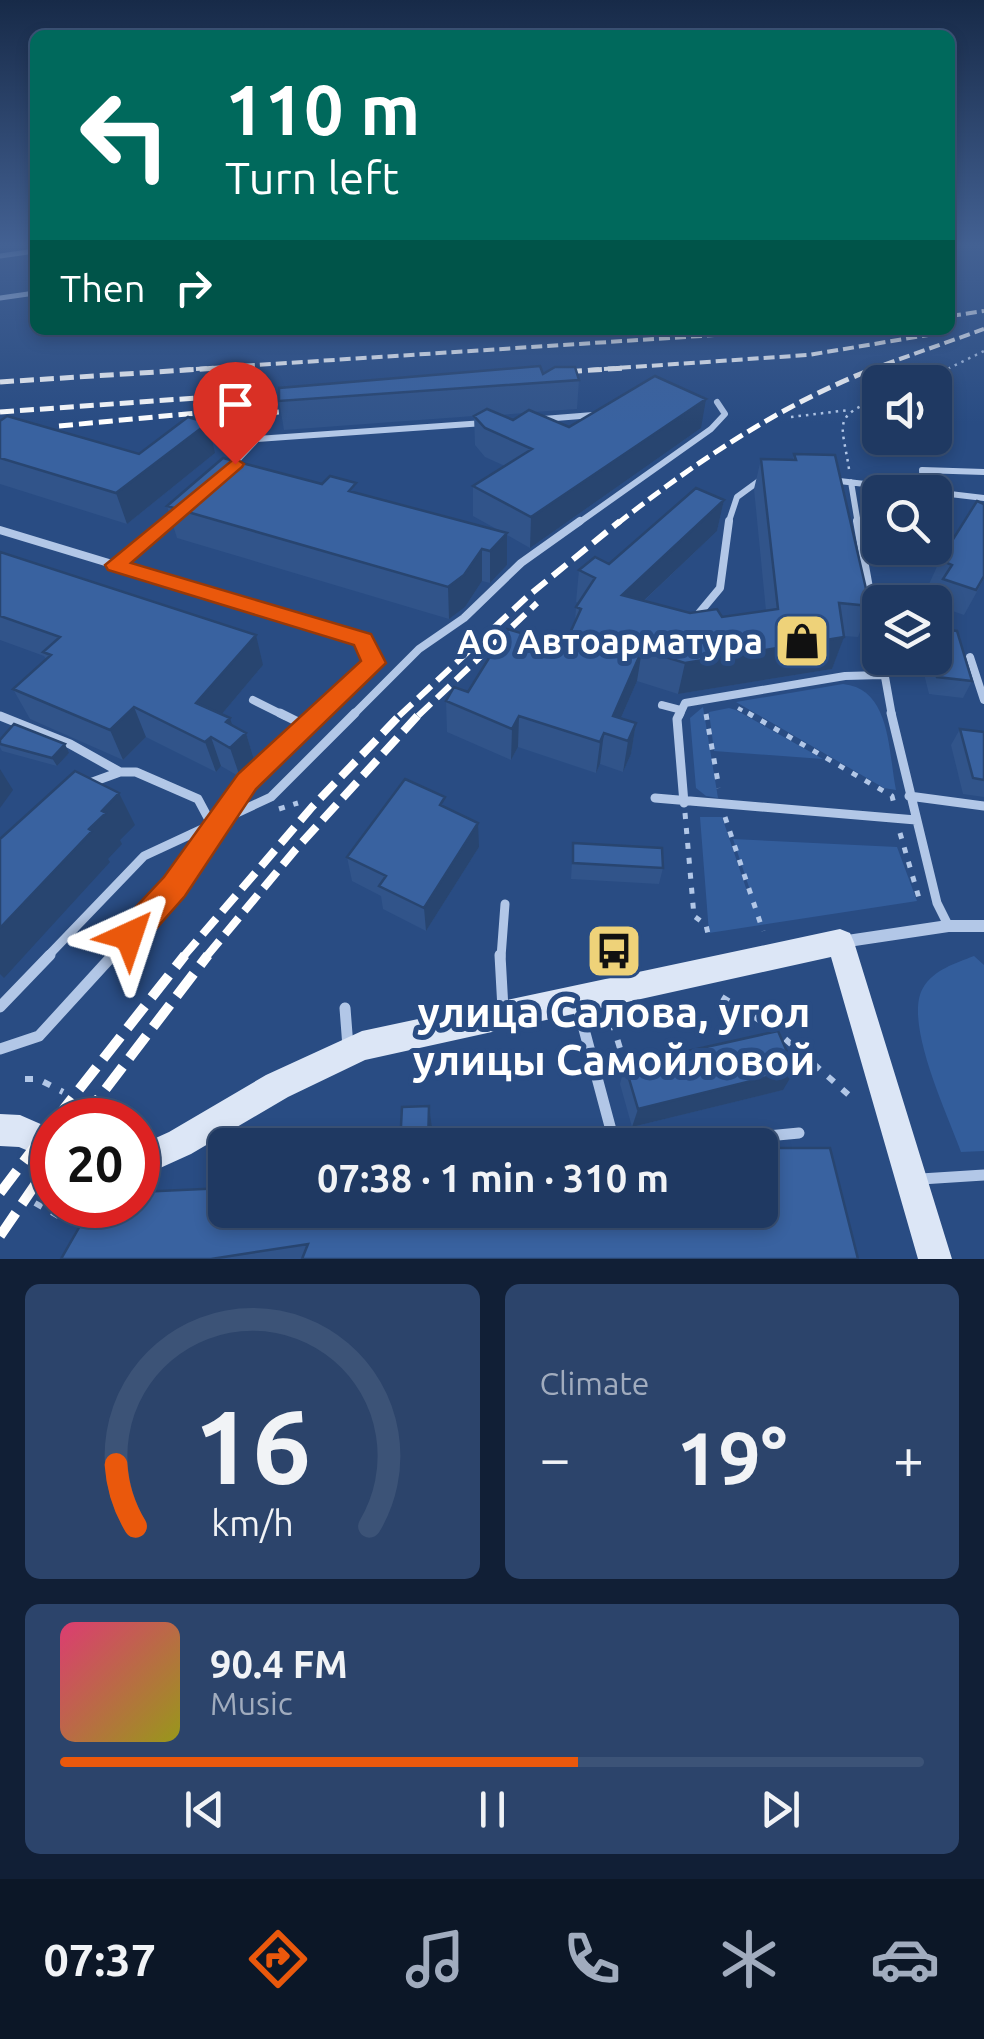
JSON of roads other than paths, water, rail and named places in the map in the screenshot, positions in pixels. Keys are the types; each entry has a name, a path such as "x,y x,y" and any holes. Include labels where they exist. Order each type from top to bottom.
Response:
{"street":[{"path":"160,1152 277,1086 348,1052 840,942 948,926 984,926"},
{"path":"840,942 935,1259"},
{"path":"0,1130 30,1135"}],"lane":[{"path":"0,1007 144,856 213,827 272,796 419,649 464,618 521,563 711,430 725,414 717,402"},
{"path":"535,420 593,416"},
{"path":"220,476 258,439 496,422"},
{"path":"922,475 922,470 984,472"},
{"path":"686,630 720,587 727,522 742,488 768,476"},
{"path":"824,479 862,483"},
{"path":"851,482 870,585"},
{"path":"952,493 984,498"},
{"path":"116,565 190,502"},
{"path":"0,1049 39,1036 174,887 247,782 374,663 363,640 1,532"},
{"path":"970,657 984,700"},
{"path":"684,804 676,719 685,704 845,676 882,676 937,903 948,926"},
{"path":"252,700 306,726"},
{"path":"662,705 681,710"},
{"path":"0,716 70,744 120,772"},
{"path":"78,790 120,772 136,772 198,798 213,827"},
{"path":"910,796 936,796 963,806 984,806"},
{"path":"655,798 684,804 916,820"},
{"path":"503,1015 500,946 506,904"},
{"path":"576,999 610,1128"},
{"path":"345,1008 348,1052"},
{"path":"778,1135 798,1133"},
{"path":"912,1180 984,1176"}],"railway":[{"path":"955,315 984,311"},
{"path":"883,365 984,329"},
{"path":"180,370 716,335"},
{"path":"588,370 808,355 928,335"},
{"path":"0,382 218,368"},
{"path":"548,373 624,368"},
{"path":"617,524 740,436 862,374"},
{"path":"0,412 308,390"},
{"path":"59,426 239,409"},
{"path":"225,417 310,409"},
{"path":"400,715 528,596 620,521"},
{"path":"418,716 537,603"},
{"path":"206,957 296,849 420,713"},
{"path":"183,957 312,807 400,715"},
{"path":"72,1098 185,955"},
{"path":"99,1098 208,955"},
{"path":"0,1193 30,1153"},
{"path":"0,1236 30,1192"}],"place":[{"name":"АО Автоарматура","path":"802,641"},
{"name":"улица Салова, угол улицы Самойловой","path":"614,951"}]}
